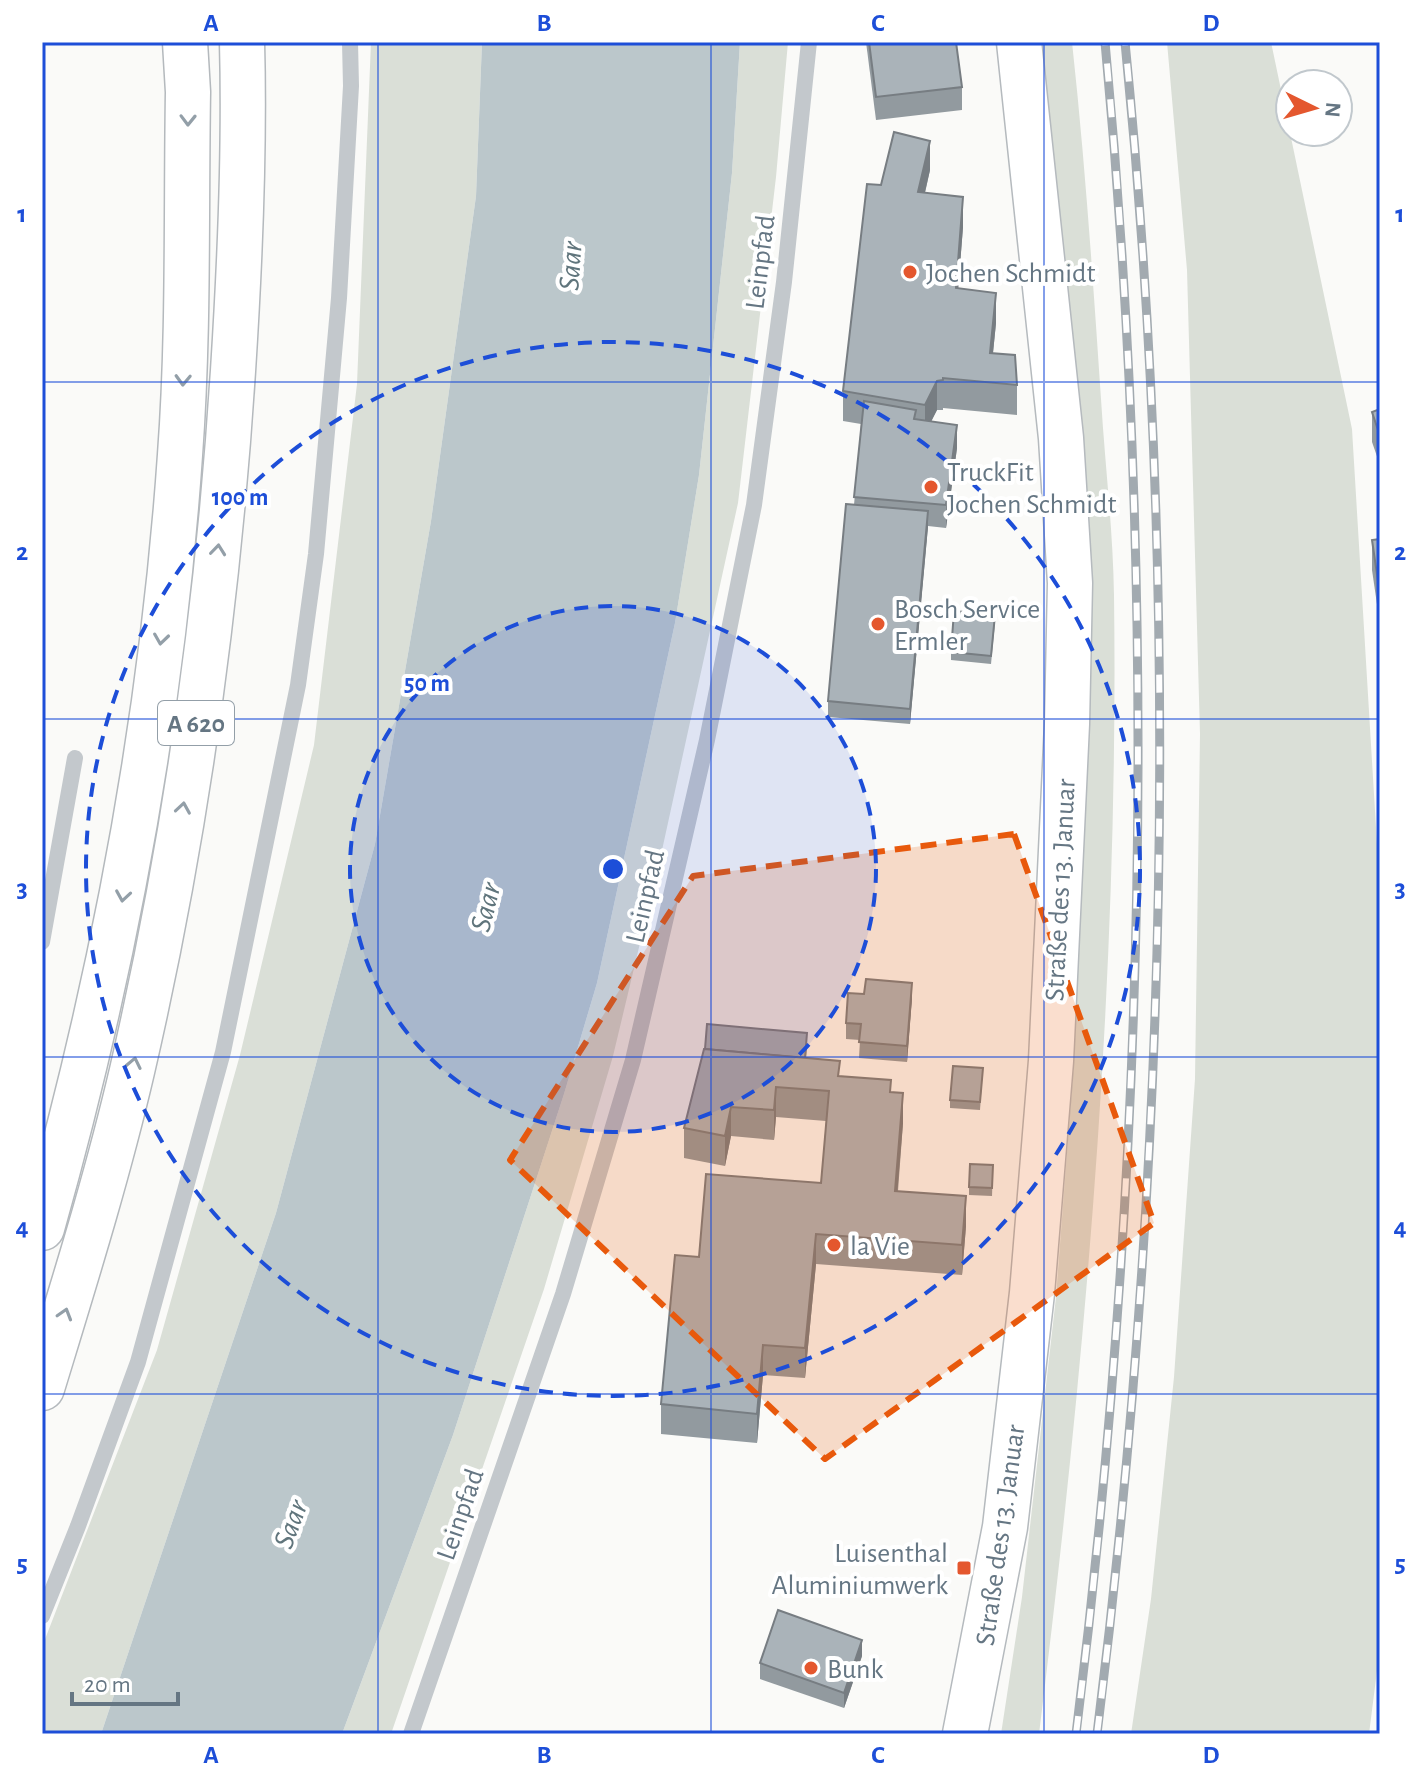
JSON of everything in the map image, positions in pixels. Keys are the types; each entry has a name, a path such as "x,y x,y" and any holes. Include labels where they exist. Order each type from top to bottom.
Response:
{"main road":[{"name":"A 620","path":"42,1228 87,1057 121,908 167,589 181,438 188,92 185,42"},
{"name":"A 620","path":"42,1388 87,1241 132,1074 162,930 192,749 213,595 227,457 238,284 242,42"},
{"name":"Straße des 13. Januar","path":"965,1734 1005,1527 1032,1293 1051,1076 1067,724 1070,583 1061,438 1019,42"}],"lane":[{"path":"42,1616 142,1348 223,1052 298,685 316,554 339,298 351,86 350,42"},
{"name":"Leinpfad","path":"411,1734 563,1294 633,1060 707,740 754,505 784,282 809,42"},
{"path":"42,942 75,758"}],"highlighted area":[{"path":"1014,834 1154,1223 825,1459 510,1160 693,876"}],"shaded area":[{"path":"371,42 482,42 476,196 431,521 375,844 276,1213 101,1734 42,1734 42,1647 157,1350 240,1055 314,745 357,384"},
{"path":"740,42 788,42 776,177 738,503 659,864 613,1056 544,1289 391,1734 342,1734 453,1435 597,983 675,623 699,475 732,173"},
{"path":"1038,42 1072,42 1081,131 1114,595 1111,881 1105,1023 1085,1308 1039,1734 1001,1734 1022,1597 1056,1297 1074,1061 1089,594 1088,507"},
{"path":"1167,42 1271,42 1276,68 1274,68 1274,148 1293,148 1352,429 1380,894 1380,1647 1369,1734 1131,1734 1151,1599 1174,1377 1195,1079 1200,734 1187,270"}],"water":[{"name":"Saar","path":"482,42 740,42 732,173 699,475 675,623 597,983 453,1435 342,1734 101,1734 276,1213 375,844 431,521 476,196"}],"building":[{"path":"869,42 956,42 962,87 876,97"},
{"name":"Jochen Schmidt","path":"894,132 930,141 918,192 963,197 956,288 996,293 990,353 1015,355 1017,385 943,378 937,381 925,405 843,391 867,184 881,185"},
{"path":"864,401 916,410 914,419 957,425 946,505 854,497"},
{"path":"1380,409 1380,436 1372,412"},
{"name":"Bosch Service Ermler","path":"846,504 928,511 910,709 828,701"},
{"path":"1380,539 1380,595 1372,540"},
{"path":"954,611 995,615 991,656 951,652"},
{"path":"866,979 912,983 907,1046 859,1042 861,1024 846,1023 848,993 864,994"},
{"path":"707,1024 807,1033 805,1058 705,1049"},
{"name":"la Vie","path":"704,1049 840,1061 838,1076 891,1080 890,1092 903,1093 895,1191 966,1196 962,1245 816,1234 805,1348 763,1345 757,1414 661,1404 675,1255 699,1257 706,1174 821,1183 829,1091 776,1087 774,1110 731,1107 725,1136 684,1128"},
{"path":"953,1066 983,1068 980,1102 950,1100"},
{"path":"970,1164 993,1165 992,1188 969,1187"},
{"name":"Bunk","path":"778,1610 862,1640 844,1693 760,1663"}],"railway":[{"path":"1076,1734 1100,1523 1118,1312 1130,1101 1137,889 1138,677 1133,465 1122,253 1105,42"},
{"path":"1097,1734 1121,1524 1139,1312 1151,1101 1158,889 1159,677 1154,465 1143,253 1125,42"}],"place":[{"name":"Jochen Schmidt","path":"910,272"},
{"name":"TruckFit Jochen Schmidt","path":"931,487"},
{"name":"Bosch Service Ermler","path":"878,624"},
{"name":"la Vie","path":"834,1245"},
{"name":"Luisenthal Aluminiumwerk","path":"964,1568"},
{"name":"Bunk","path":"811,1668"}]}
